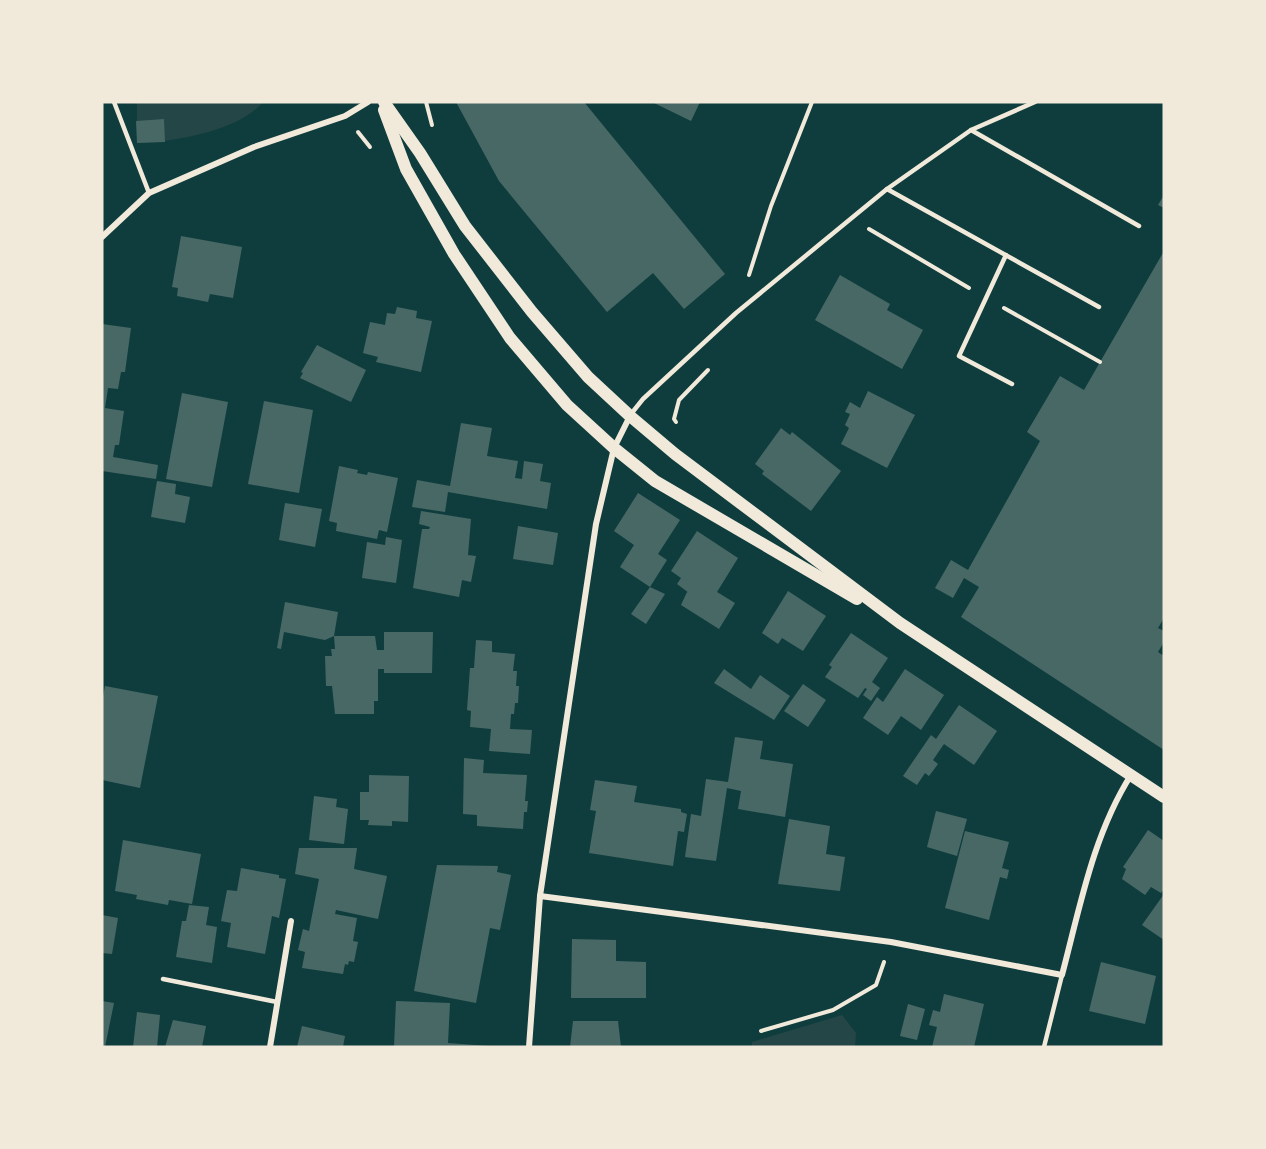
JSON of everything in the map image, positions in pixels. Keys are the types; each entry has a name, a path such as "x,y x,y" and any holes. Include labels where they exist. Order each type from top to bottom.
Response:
{"main road":[{"path":"382,102 420,153 465,225 531,312 588,376 630,416 675,454 900,622 1164,796"},
{"path":"382,102 406,169 454,254 510,338 567,405 614,448 655,481 755,542 900,622"}],"street":[{"path":"102,237 149,193 254,147 345,116 368,102"},
{"path":"529,1047 540,896 592,545 614,448 630,416"},
{"path":"540,896 891,942 1062,975 1091,863 1115,801 1131,775"},
{"path":"270,1047 291,921"}],"lane":[{"path":"114,102 149,193"},
{"path":"630,416 643,399 736,313 887,189 971,130 1035,102"},
{"path":"971,130 1139,226"},
{"path":"887,189 1099,307"},
{"path":"1006,255 959,356 1012,384"},
{"path":"1044,1047 1062,975"},
{"path":"163,979 278,1002"}],"path":[{"path":"426,102 432,127"},
{"path":"736,313 771,206 812,102"},
{"path":"866,227 1100,362"},
{"path":"674,419 679,400 712,366"},
{"path":"643,399 674,419 680,428"},
{"path":"761,1031 833,1010 876,985 891,942"}],"shaded area":[{"path":"137,102 263,102 238,120 204,133 137,143"},
{"path":"842,1015 856,1033 855,1047 752,1047 752,1042"}],"building":[{"path":"456,102 584,102 725,274 684,309 653,273 607,312 499,181"},
{"path":"652,102 700,102 691,121"},
{"path":"164,119 165,142 137,143 136,121"},
{"path":"1164,195 1164,208 1158,205"},
{"path":"181,236 242,247 233,298 210,294 208,302 177,296 178,288 172,287"},
{"path":"1164,251 1164,618 1158,628 1164,631 1164,642 1158,652 1164,656 1164,750 961,617 979,587 964,578 953,598 935,588 951,560 968,570 1040,441 1027,432 1060,376 1084,390"},
{"path":"840,275 890,304 887,310 923,330 902,369 815,320"},
{"path":"397,307 417,311 416,318 432,321 421,372 376,362 378,357 363,353 370,322 385,325 387,313 395,314"},
{"path":"102,324 131,328 125,372 121,372 118,389 108,388 105,408 124,411 119,445 115,445 113,457 158,465 156,479 102,471"},
{"path":"317,345 366,370 351,402 300,378 303,373 301,372"},
{"path":"868,391 915,415 887,468 841,444 849,428 845,425 850,414 845,412 850,402 860,408"},
{"path":"182,393 228,402 212,487 166,479"},
{"path":"264,401 313,410 299,493 248,484"},
{"path":"461,423 492,428 487,456 518,461 515,478 522,479 524,461 543,464 540,481 551,483 547,509 448,492 445,512 412,507 417,480 450,486"},
{"path":"781,428 790,435 792,432 841,471 811,511 762,474 764,471 755,464"},
{"path":"339,466 358,470 357,473 367,475 368,472 398,478 387,532 379,530 377,539 336,531 337,523 329,521"},
{"path":"157,481 176,484 175,494 190,497 185,523 151,517"},
{"path":"638,493 680,520 658,554 667,560 650,587 620,567 634,545 614,531"},
{"path":"285,503 322,509 315,547 279,540"},
{"path":"421,511 471,519 468,555 476,556 471,582 462,580 459,597 413,588 422,529 430,527 419,524"},
{"path":"518,526 558,533 553,565 513,559"},
{"path":"697,531 738,558 717,592 735,603 719,629 681,605 687,592 689,593 677,584 681,578 671,571"},
{"path":"386,537 402,540 396,583 362,578 367,542 385,545"},
{"path":"650,587 665,594 646,624 631,614"},
{"path":"788,591 826,616 803,651 782,638 778,644 762,633"},
{"path":"285,602 338,612 334,636 325,640 284,632 281,649 277,648"},
{"path":"384,632 433,632 432,673 384,673 384,669 378,669 378,701 374,701 374,714 335,714 332,686 326,686 325,656 332,656 331,649 335,649 334,636 375,636 377,650 384,650"},
{"path":"851,633 888,658 872,682 880,688 871,701 863,695 867,689 865,688 858,698 825,677 832,667 829,665"},
{"path":"476,640 492,641 492,652 515,654 513,671 517,671 518,703 515,703 514,714 511,714 510,729 532,730 530,754 489,751 491,729 470,727 471,711 467,710 470,668 474,668"},
{"path":"724,669 751,689 760,675 790,696 774,720 714,683"},
{"path":"905,669 944,695 921,730 901,716 888,735 863,718 877,697 883,702"},
{"path":"803,684 826,700 808,727 784,711"},
{"path":"105,686 158,696 140,788 102,780 102,702"},
{"path":"959,705 997,731 974,765 944,744 933,760 938,764 929,776 925,773 917,785 903,776 931,735 936,739"},
{"path":"735,737 763,741 760,759 793,764 785,817 738,809 741,791 727,788 716,861 685,857 691,814 701,816 706,779 728,782"},
{"path":"464,758 484,760 483,773 527,775 525,801 528,801 527,812 524,812 523,829 477,826 477,815 463,814"},
{"path":"369,775 409,776 408,822 392,821 392,826 368,825 369,820 360,820 360,792 369,792"},
{"path":"595,780 637,786 634,802 681,809 681,812 687,814 684,832 678,831 673,866 589,853 596,811 590,810"},
{"path":"314,796 337,799 336,807 348,809 344,844 309,840"},
{"path":"936,811 967,819 957,856 927,847"},
{"path":"789,819 830,826 826,854 845,857 840,891 778,884"},
{"path":"1148,830 1164,841 1164,889 1161,893 1151,887 1145,895 1122,879 1126,869 1123,867"},
{"path":"965,831 1009,842 1002,868 1009,870 1007,879 1000,877 989,920 945,908"},
{"path":"123,840 201,854 192,904 169,900 168,905 136,899 137,895 115,891"},
{"path":"299,848 357,848 354,869 387,876 378,919 336,910 335,914 357,918 353,941 358,942 354,962 349,961 348,965 345,964 343,974 302,968 305,952 298,950 303,929 309,931 319,879 295,874"},
{"path":"437,865 498,866 497,872 511,875 500,930 490,928 476,1003 414,991"},
{"path":"241,868 279,875 279,878 286,879 279,918 272,916 265,954 227,947 231,923 221,921 227,890 237,891"},
{"path":"1164,894 1164,940 1142,925"},
{"path":"189,905 209,907 206,925 217,927 212,963 176,957 182,921 186,921"},
{"path":"102,915 118,918 112,954 102,953"},
{"path":"572,939 616,940 616,961 646,962 646,998 571,998"},
{"path":"1101,962 1156,976 1145,1024 1089,1011"},
{"path":"944,994 984,1004 974,1047 932,1047 937,1027 929,1025 933,1010 940,1012"},
{"path":"102,1001 114,1003 105,1047 102,1047"},
{"path":"396,1001 450,1003 448,1043 502,1047 394,1047"},
{"path":"908,1004 925,1009 917,1040 900,1036"},
{"path":"137,1012 160,1015 157,1047 133,1047"},
{"path":"173,1020 206,1026 202,1047 165,1047"},
{"path":"573,1021 618,1021 621,1047 570,1047"},
{"path":"302,1026 345,1036 343,1047 297,1047"}]}
